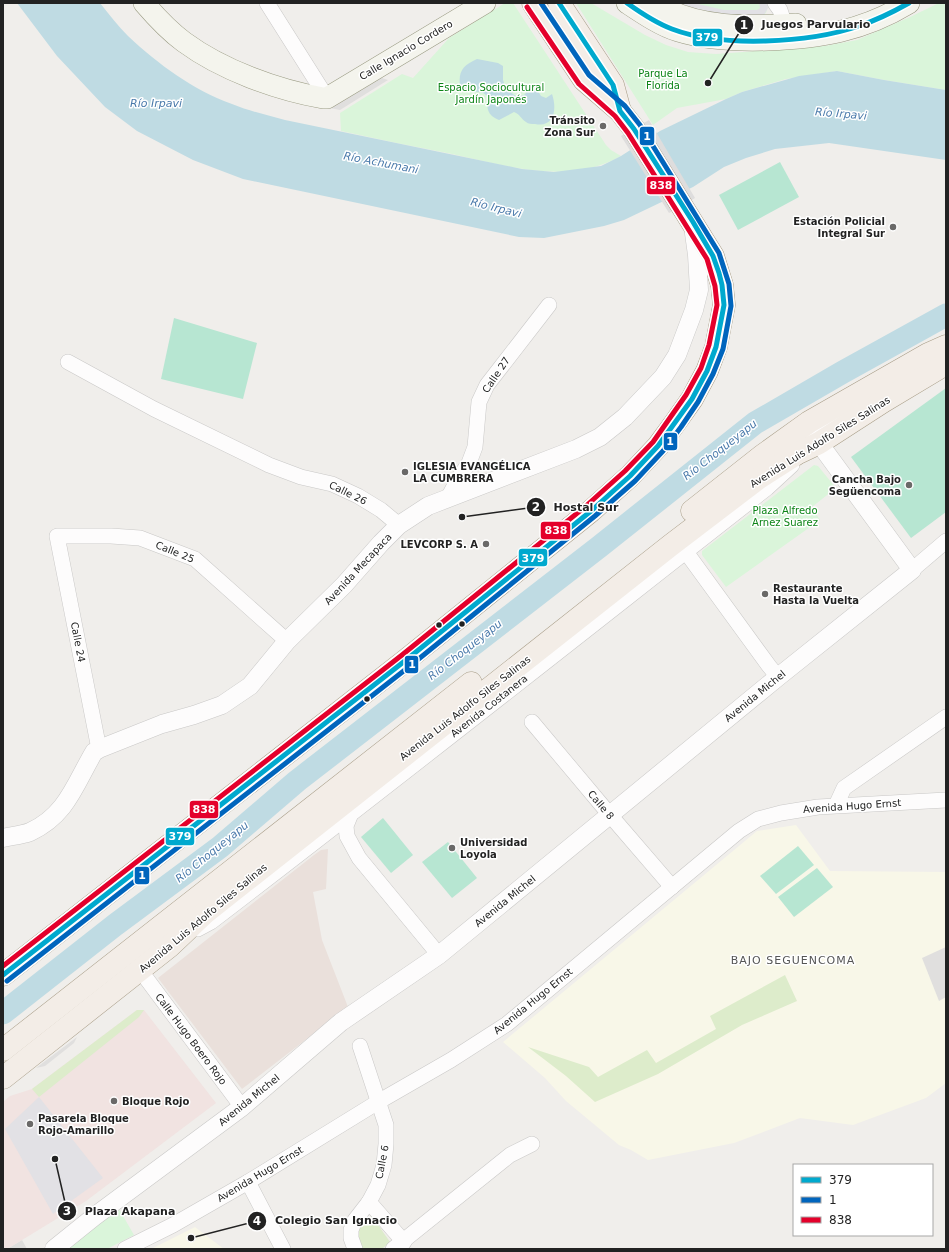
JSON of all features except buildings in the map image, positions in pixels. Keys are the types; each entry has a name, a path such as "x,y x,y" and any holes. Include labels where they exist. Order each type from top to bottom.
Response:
{"main road":[{"path":"144,3 183,41 199,52 223,65 260,81 316,97 327,98"},
{"name":"Calle Ignacio Cordero","path":"327,98 485,3"},
{"path":"3,975 406,660 591,511 630,476 658,446 692,399 707,371 716,347 724,305 722,285 713,256 634,129 620,111 584,80 533,3"},
{"path":"559,3 613,85 620,111"},
{"path":"627,3 676,31 705,38 731,41 785,32 812,23 856,14 875,7 881,3"},
{"path":"656,3 682,15 707,22 812,37 838,33 855,28 888,15 909,3"},
{"name":"Avenida Luis Adolfo Siles Salinas","path":"3,1050 763,455 809,422 928,354 946,346"},
{"name":"Avenida Luis Adolfo Siles Salinas","path":"3,1078 170,946 206,912 665,550 759,478 798,453 819,443 884,401 946,364"}],"street":[{"path":"267,3 327,98"},
{"path":"775,3 780,10 785,32"},
{"name":"Avenida Mecapaca","path":"99,749 162,724 194,715 222,704 250,686 287,641 344,585 381,543 399,525 428,506 576,449 600,437 625,417 663,377 677,355 694,310 699,290 697,255 687,214"},
{"path":"699,290 710,280 717,281 722,285"},
{"name":"Calle 27","path":"448,498 458,479 469,463 475,447 479,402 487,385 549,305"},
{"path":"912,570 836,468 819,443 815,434 818,428 931,359 946,346"},
{"name":"Calle 26","path":"68,362 154,409 270,465 301,477 332,484 358,496 381,510 399,525"},
{"name":"Avenida Costanera","path":"170,946 211,922 350,816 767,488 790,467 798,453"},
{"name":"Calle 25","path":"57,536 111,536 140,538 195,559 287,641"},
{"name":"Calle 24","path":"57,536 99,749"},
{"name":"Avenida Michel","path":"57,1247 95,1216 242,1107 341,1022 439,955 610,816 778,676 912,570 946,541"},
{"path":"686,552 769,666 778,676"},
{"path":"837,805 844,788 946,717"},
{"name":"Calle 8","path":"532,722 610,816 672,887"},
{"path":"3,838 29,832 46,823 65,805 78,784 94,752 99,749"},
{"name":"Avenida Hugo Ernst","path":"125,1249 173,1225 248,1182 378,1102 451,1060 507,1024 739,831 758,819 781,813 837,805 946,800"},
{"path":"350,816 346,826 347,836 359,858 439,955"},
{"path":"319,840 330,839 339,842 347,850 359,858"},
{"name":"Calle Hugo Boero Rojo","path":"140,970 242,1107"},
{"name":"Calle 6","path":"355,1249 351,1238 351,1230 355,1220 369,1202 378,1185 384,1165 386,1144 386,1125 360,1046"},
{"path":"369,1202 399,1245 510,1155 532,1144"},
{"path":"248,1182 283,1249"}],"shaded area":[{"path":"673,3 694,3 724,10 757,10 760,8 759,3 767,3 768,8 762,17 726,19"},
{"path":"379,77 388,80 340,110 330,108"},
{"path":"796,825 830,871 946,872 946,1083 926,1098 853,1125 800,1118 734,1143 648,1160 619,1145 566,1101 545,1078 503,1042 757,831"},
{"path":"328,849 326,889 313,892 322,940 348,1007 242,1089 158,978 314,855 321,850"},
{"path":"946,947 946,997 939,1001 922,958"},
{"path":"137,1010 144,1010 216,1103 86,1201 7,1249 3,1249 3,1102 10,1096 32,1089"},
{"path":"77,1037 74,1043 45,1066 36,1068"},
{"path":"39,1097 103,1178 53,1214 5,1129"},
{"path":"195,1227 224,1249 151,1249"},
{"path":"22,1240 27,1249 7,1249"}],"green space":[{"name":"Espacio Sociocultural Jardín Japonés","path":"505,3 513,3 606,145 621,156 601,165 580,170 559,172 537,171 494,164 341,131 340,113 402,74 413,78 449,38"},
{"name":"Parque La Florida","path":"576,3 591,3 645,35 666,45 688,52 716,54 825,46 857,40 939,3 946,3 946,90 837,71 786,79 742,92 726,99 677,108 653,125"},
{"path":"673,3 767,3 767,7 766,12 762,17"},
{"path":"780,162 799,197 738,230 719,195"},
{"path":"174,318 257,343 243,399 161,379"},
{"name":"Cancha Bajo Següencoma","path":"946,388 946,512 911,538 851,457"},
{"name":"Plaza Alfredo Arnez Suarez","path":"814,465 818,466 836,488 812,507 820,520 726,587 702,555 702,551"},
{"path":"383,818 413,855 391,873 361,837"},
{"path":"448,842 477,878 452,898 422,862"},
{"path":"798,846 814,865 776,894 760,876"},
{"path":"817,868 833,887 794,917 778,897"},
{"path":"785,975 797,1001 742,1025 658,1074 595,1102 566,1076 528,1047 589,1067 598,1077 647,1050 656,1063 716,1029 710,1016"},
{"path":"137,1010 144,1010 139,1017 39,1097 32,1089"},
{"path":"119,1209 134,1235 107,1249 70,1249 71,1246"},
{"path":"372,1216 390,1242 382,1249 362,1249 358,1238 358,1230 363,1223"}],"water":[{"name":"Río Irpavi","path":"17,3 100,3 128,36 164,66 190,84 245,109 285,120 522,169 554,172 601,166 621,156 660,131 742,92 799,76 837,71 946,90 946,160 829,143 775,149 724,167 693,187 624,220 604,226 544,238 519,237 243,179 193,160 137,131 105,107 57,56"},
{"path":"477,59 498,63 503,66 503,80 506,89 517,97 524,95 532,87 536,88 541,96 546,98 552,94 554,99 554,111 550,120 547,123 542,124 529,124 514,112 499,120 492,116 488,111 487,96 485,94 481,92 469,91 460,86 461,72 465,66"}],"pier":[{"path":"649,120 695,198 669,213 621,136"}],"waterway":[{"name":"Río Choqueyapu","path":"3,1013 115,925 220,847 297,781 599,547 755,423 946,315"}],"transit line":[{"name":"1","path":"7,981 410,666 595,516 635,481 663,451 698,402 713,374 723,349 731,306 729,284 719,253 640,125 625,106 589,75 541,3"},
{"name":"379","path":"3,975 406,660 591,511 630,476 658,446 692,399 707,371 716,347 724,305 719,273 713,256 693,222 634,129 620,111 613,85 559,3"},
{"name":"379","path":"627,3 660,24 672,29 692,35 740,41 791,39 839,32 872,21 909,3"},
{"name":"838","path":"3,966 402,655 586,506 625,471 653,442 686,395 701,368 709,345 717,305 715,286 707,259 628,133 615,116 579,84 527,7"}],"place":[{"name":"Juegos Parvulario","path":"708,83"},
{"name":"Tránsito Zona Sur","path":"603,126"},
{"name":"Estación Policial Integral Sur","path":"893,227"},
{"name":"IGLESIA EVANGÉLICA LA CUMBRERA","path":"405,472"},
{"name":"Cancha Bajo Següencoma","path":"909,485"},
{"name":"Hostal Sur","path":"462,517"},
{"name":"LEVCORP S. A","path":"486,544"},
{"name":"Restaurante Hasta la Vuelta","path":"765,594"},
{"name":"Universidad Loyola","path":"452,848"},
{"name":"Bloque Rojo","path":"114,1101"},
{"name":"Pasarela Bloque Rojo-Amarillo","path":"30,1124"},
{"name":"Plaza Akapana","path":"55,1159"},
{"name":"Colegio San Ignacio","path":"191,1238"}],"district":[{"name":"BAJO SEGUENCOMA","path":"793,960"}],"water label":[{"name":"Río Achumani","path":"381,163"}]}
